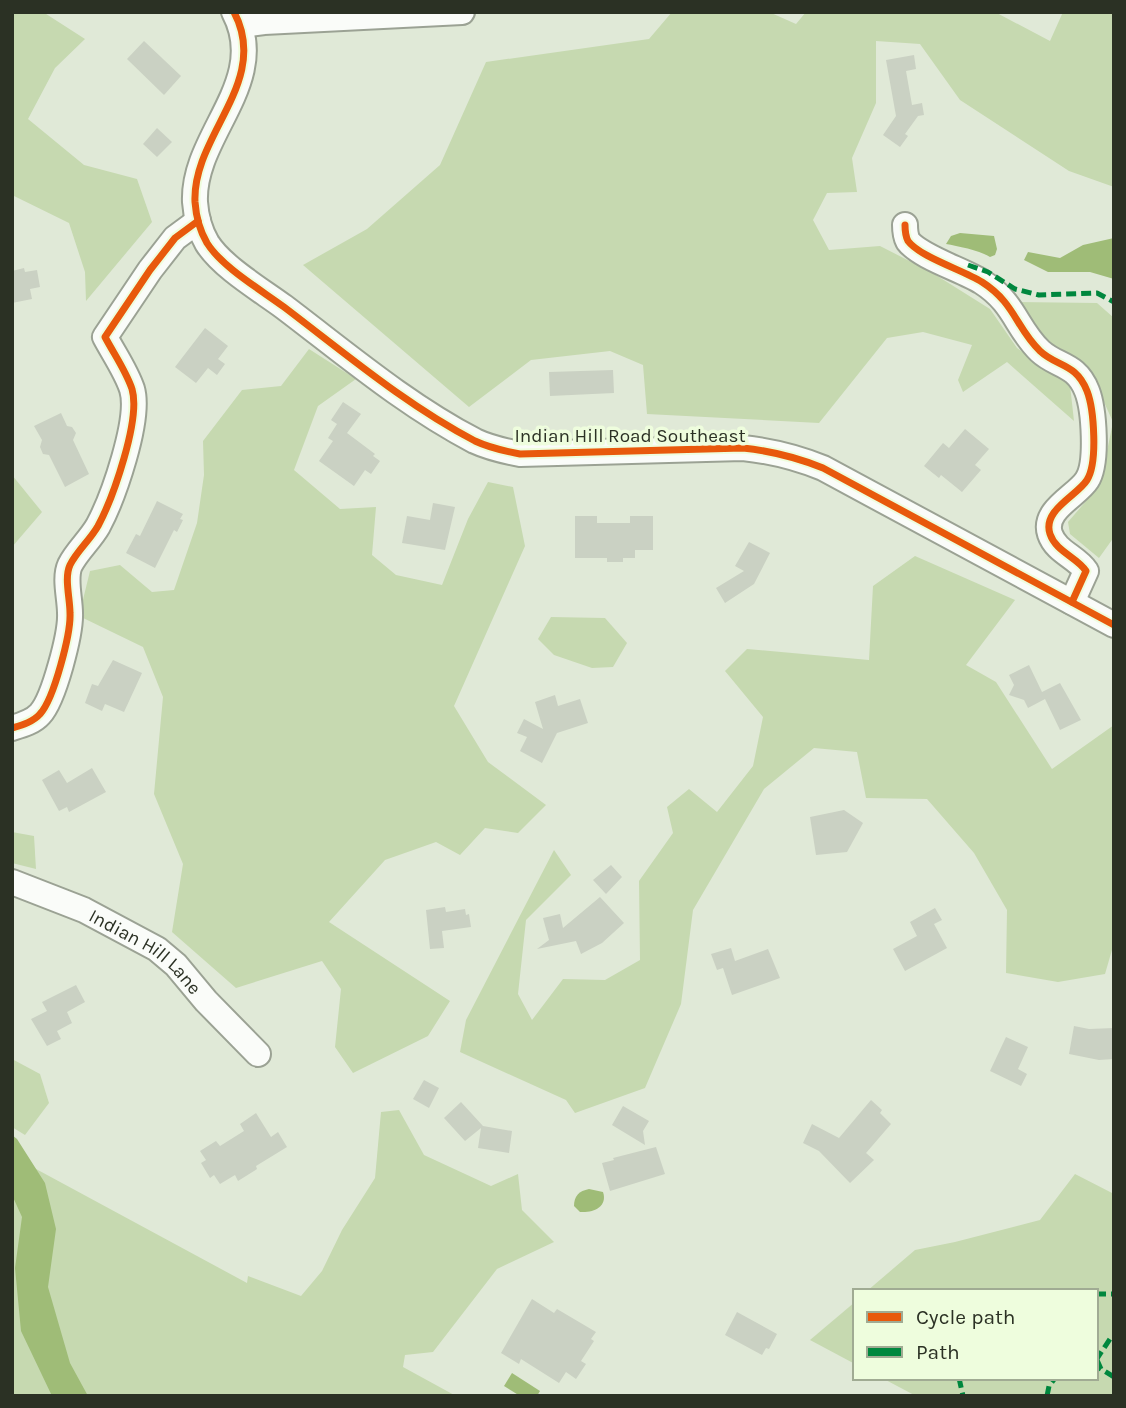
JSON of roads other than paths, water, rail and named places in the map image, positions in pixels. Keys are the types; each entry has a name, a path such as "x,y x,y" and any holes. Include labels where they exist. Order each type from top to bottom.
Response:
{"street":[{"path":"238,19 264,22 462,12"},
{"name":"Indian Hill Road Southeast","path":"238,19 245,42 238,87 197,178 195,201 198,221 207,243 237,272 422,411 497,450 538,454 743,448 779,452 823,468 1114,625"},
{"path":"12,728 31,721 42,712 55,684 70,615 70,566 98,525 126,454 134,417 133,391 105,337 175,238 198,221"},
{"path":"905,225 907,239 920,252 960,270 1003,297 1033,344 1042,353 1078,374 1086,390 1090,402 1094,450 1090,475 1086,482 1062,503 1049,526 1051,537 1060,549 1081,564 1086,571 1072,602"},
{"name":"Indian Hill Lane","path":"12,882 84,909 157,949 176,965 258,1054"}]}
